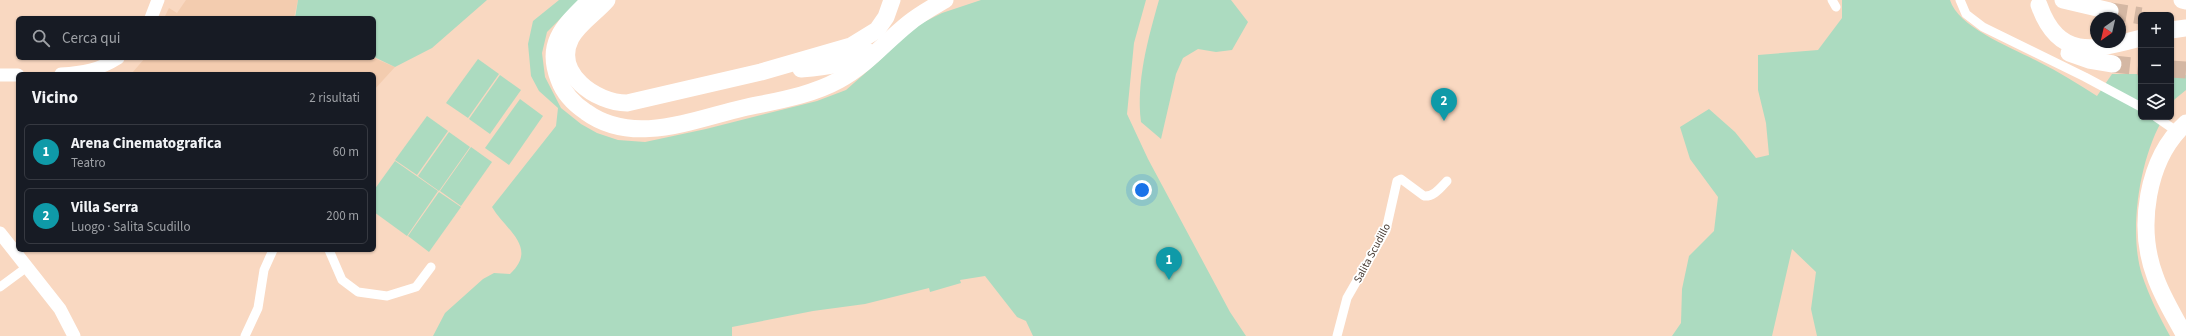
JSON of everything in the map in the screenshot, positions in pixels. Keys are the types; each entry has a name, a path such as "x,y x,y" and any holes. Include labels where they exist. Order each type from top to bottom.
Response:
{"highway":[{"path":"607,0 578,29 572,38 568,51 569,66 574,75 587,90 596,96 617,103 627,104 761,72 851,46 862,41 882,23 892,0"},
{"path":"761,72 835,66 853,59 872,48 898,22 929,0"},
{"path":"585,4 563,27 556,44 554,63 561,85 573,102 593,117 618,127 644,130 672,125 816,90 838,81 865,64 919,15 945,0"},
{"path":"919,15 955,0"},
{"path":"2063,0 2110,11"},
{"path":"2182,0 2186,1"},
{"path":"2038,3 2043,16 2054,32 2066,43 2074,47 2101,48 2138,39"},
{"path":"2038,3 2042,23 2058,46 2076,56 2113,64"},
{"path":"2174,30 2186,28"},
{"path":"2182,131 2168,144 2160,161 2151,187 2146,230 2149,254 2155,276 2185,336"}],"main road":[{"path":"152,16 158,0"},
{"path":"90,72 114,60"},
{"path":"0,76 16,75"},
{"path":"0,232 60,309 74,336"}],"street":[{"path":"1960,0 1966,14 1983,27 2086,77 2138,105"},
{"path":"2162,120 2182,131"},
{"name":"Salita Scudillo","path":"1336,336 1347,298 1386,230 1397,181 1401,179 1424,196 1432,195 1447,181"},
{"path":"245,336 258,308 264,270 272,252"},
{"path":"330,252 342,280 358,292 387,296 416,287 431,267"},
{"path":"0,287 23,270"}],"shaded area":[{"path":"186,0 298,0 294,16 165,16 169,8 177,13"},
{"path":"376,59 395,67 376,88 376,72 133,72 143,60"}],"green space":[{"path":"298,0 487,0 432,48 395,67 376,58 376,16 295,16"},
{"path":"559,0 579,0 547,32 542,53 545,77 561,108 581,124 597,133 618,140 645,142 706,129 817,101 846,90 914,27 942,13 981,0 1146,0 1134,43 1127,114 1148,159 1230,312 1246,336 1033,336 1026,321 1017,317 985,276 960,280 961,283 930,292 929,288 865,304 813,311 732,327 732,336 433,336 445,313 483,279 494,273 510,274 518,264 521,255 517,239 492,207 556,126 558,108 539,91 531,76 528,44 533,21"},
{"path":"1159,0 1231,0 1248,22 1232,50 1216,52 1198,49 1183,58 1176,74 1161,139 1141,122 1140,107 1140,91 1144,60"},
{"path":"1842,0 1950,0 1955,10 1964,20 1988,37 2054,70 2097,96 2112,74 2138,74 2138,120 2162,120 2148,152 2139,194 2136,216 2138,257 2142,275 2148,291 2170,336 1817,336 1811,309 1816,272 1792,249 1772,336 1672,336 1681,323 1682,289 1689,256 1714,231 1718,197 1690,159 1680,127 1709,109 1735,132 1756,158 1769,155 1766,123 1758,90 1758,55 1818,50 1842,18"},
{"path":"478,59 499,74 468,118 446,103"},
{"path":"500,75 521,90 490,134 469,119"},
{"path":"2174,75 2186,75 2186,90 2174,100"},
{"path":"520,99 543,116 509,165 485,148"},
{"path":"427,116 448,131 417,175 395,160"},
{"path":"449,132 470,147 439,191 418,176"},
{"path":"471,147 492,162 461,206 440,191"},
{"path":"395,161 438,191 407,236 376,213 376,187"},
{"path":"439,192 461,207 429,252 408,236"}],"tunnel":[{"path":"2110,11 2138,16"},
{"path":"2113,64 2138,67"},
{"path":"2174,69 2186,70"}],"place":[{"name":"Villa Serra","path":"1444,121"},
{"name":"Arena Cinematografica","path":"1169,280"}]}
